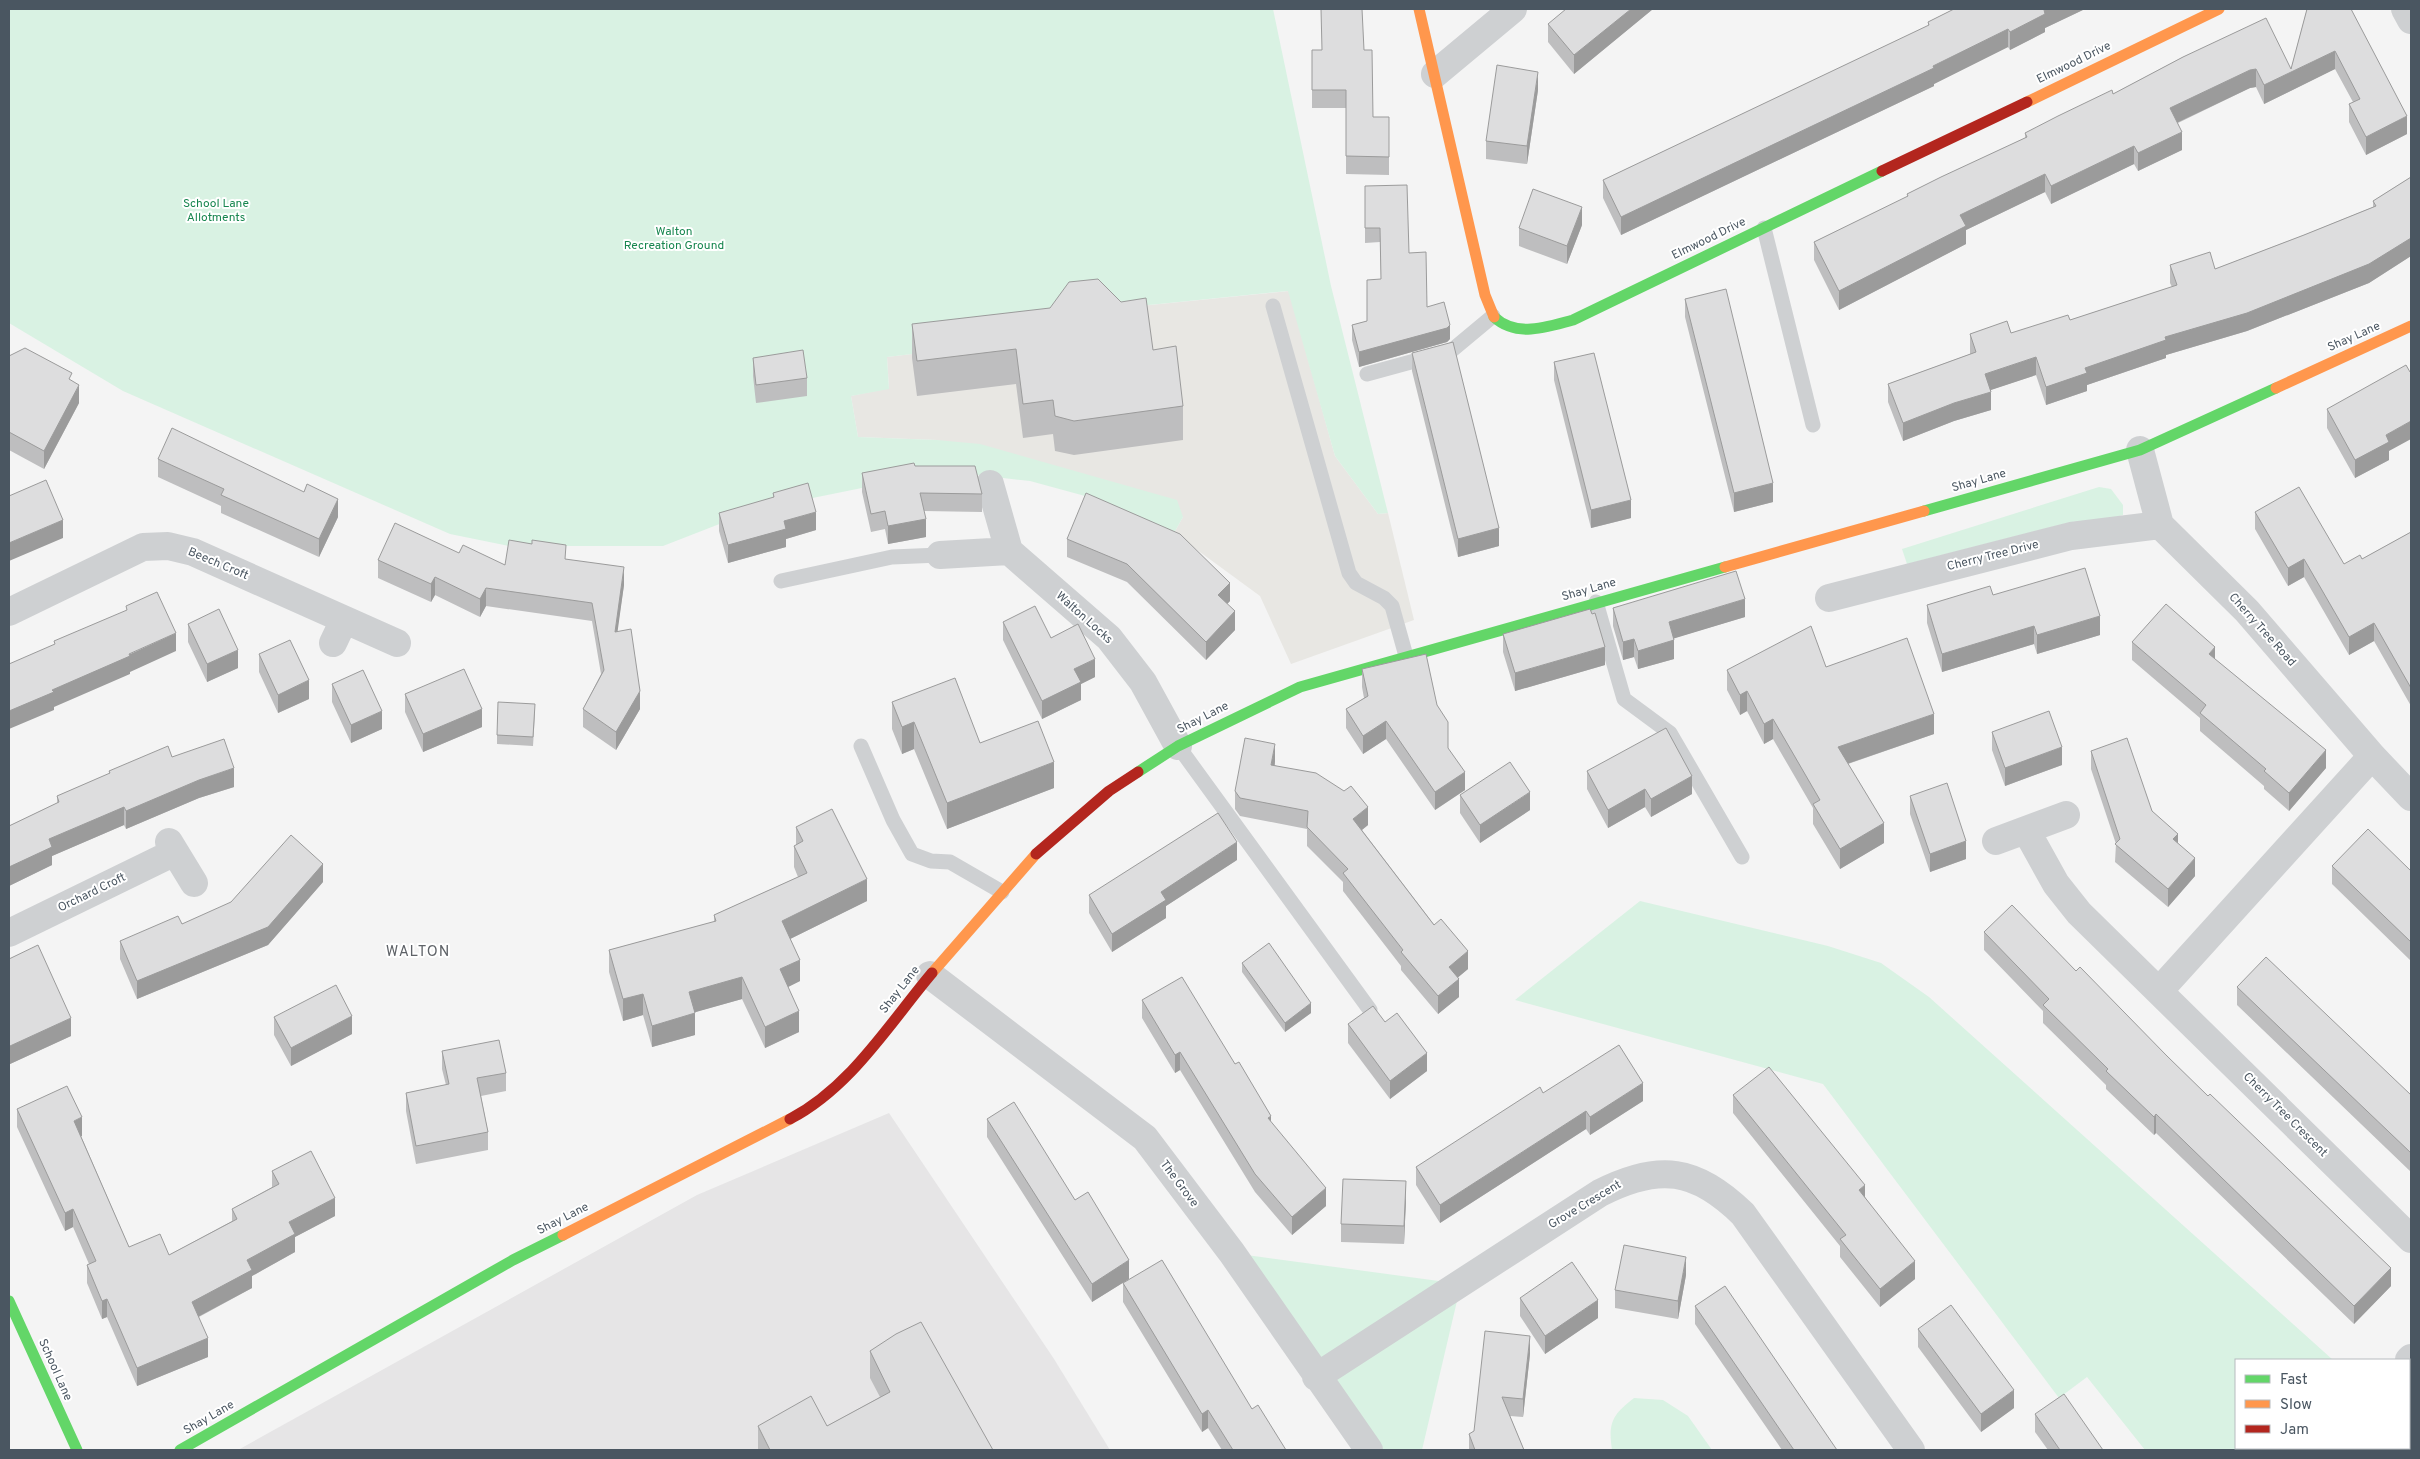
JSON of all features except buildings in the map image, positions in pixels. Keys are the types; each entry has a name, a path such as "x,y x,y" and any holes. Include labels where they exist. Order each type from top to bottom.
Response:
{"main road":[{"path":"1419,9 1485,295 1493,316"},
{"name":"Elmwood Drive","path":"1493,316 1502,324 1527,330 1573,320 2219,9"},
{"name":"Shay Lane","path":"180,1450 514,1260 798,1114 824,1096 859,1064 930,975 1030,860 1083,811 1109,791 1178,746 1251,709 1300,688 1406,656 2140,450 2411,326"},
{"name":"School Lane","path":"9,1301 77,1450"}],"street":[{"path":"1435,74 1513,9"},
{"path":"2405,9 2411,20"},
{"path":"2140,450 2160,526"},
{"path":"940,555 1009,551 990,484"},
{"name":"Cherry Tree Drive","path":"1829,598 2071,536 2160,526"},
{"name":"Cherry Tree Road","path":"2160,526 2247,611 2372,756 2411,797"},
{"name":"Beech Croft","path":"9,612 143,547 168,546 193,552 338,632 397,644"},
{"name":"Walton Locks","path":"1009,551 1109,638 1143,682 1178,746"},
{"path":"2159,991 2372,756"},
{"path":"1996,841 2066,816"},
{"name":"Cherry Tree Crescent","path":"2026,830 2056,884 2079,914 2411,1239"},
{"name":"Orchard Croft","path":"9,933 172,847 194,883"},
{"name":"The Grove","path":"930,975 1145,1138 1232,1253 1369,1450"},
{"name":"Grove Crescent","path":"1316,1376 1600,1193 1625,1181 1648,1174 1676,1174 1700,1181 1723,1194 1743,1214 1912,1450"}],"lane":[{"path":"1764,228 1813,425"},
{"path":"1273,306 1348,573 1356,583 1384,598 1392,606 1406,656"},
{"path":"1367,374 1451,351 1493,316"},
{"path":"781,581 892,557 940,555"},
{"path":"1596,602 1624,699 1670,733 1742,857"},
{"path":"861,746 893,820 912,854 931,861 950,862 1002,892"},
{"path":"1178,746 1370,1010"}],"shaded area":[{"path":"1289,291 1335,456 1378,514 1388,513 1414,620 1291,664 1260,596 1174,533 1183,517 937,440 858,437 851,396 889,388 887,357 963,348 961,324"},
{"path":"889,1113 1054,1359 1110,1450 238,1450 697,1195"}],"green space":[{"path":"9,9 1273,9 1331,286 1388,513 1378,514 1335,456 1288,291 961,324 963,348 887,357 889,389 851,396 858,437 937,440 980,444 1177,500 1183,517 1174,533 1085,496 1030,481 977,475 921,476 758,509 663,546 509,546 450,534 123,391 9,323"},
{"path":"2099,487 2111,489 2123,505 2123,515 2104,520 2071,522 1907,564 1902,549"},
{"path":"1640,901 1828,946 1881,963 1929,997 2332,1359 2235,1359 2235,1449 2340,1449 2145,1450 2087,1377 2059,1398 1823,1084 1515,1000"},
{"path":"1232,1253 1461,1284 1422,1450 1369,1450"},
{"path":"1634,1398 1663,1400 1688,1416 1712,1450 1612,1450 1611,1426 1613,1420"}],"traffic: fast":[{"path":"1494,317 1512,327 1522,329 1542,328 1573,320 1882,171"},
{"path":"1924,511 2140,450 2276,388"},
{"path":"1138,772 1178,746 1300,687 1725,567"},
{"path":"180,1450 513,1260 563,1235"},
{"path":"9,1301 77,1450"}],"traffic: slow":[{"path":"1419,9 1485,295 1494,317"},
{"path":"2027,102 2219,9"},
{"path":"2276,388 2411,326"},
{"path":"1725,567 1924,511"},
{"path":"932,973 1036,854"},
{"path":"563,1235 790,1119"}],"traffic: jam":[{"path":"1882,171 2027,102"},
{"path":"1036,854 1109,791 1138,772"},
{"path":"790,1119 812,1106 850,1072 868,1053 932,973"}],"district":[{"name":"WALTON","path":"418,952"}],"park label":[{"name":"School Lane Allotments","path":"216,211"},
{"name":"Walton Recreation Ground","path":"674,239"}]}
